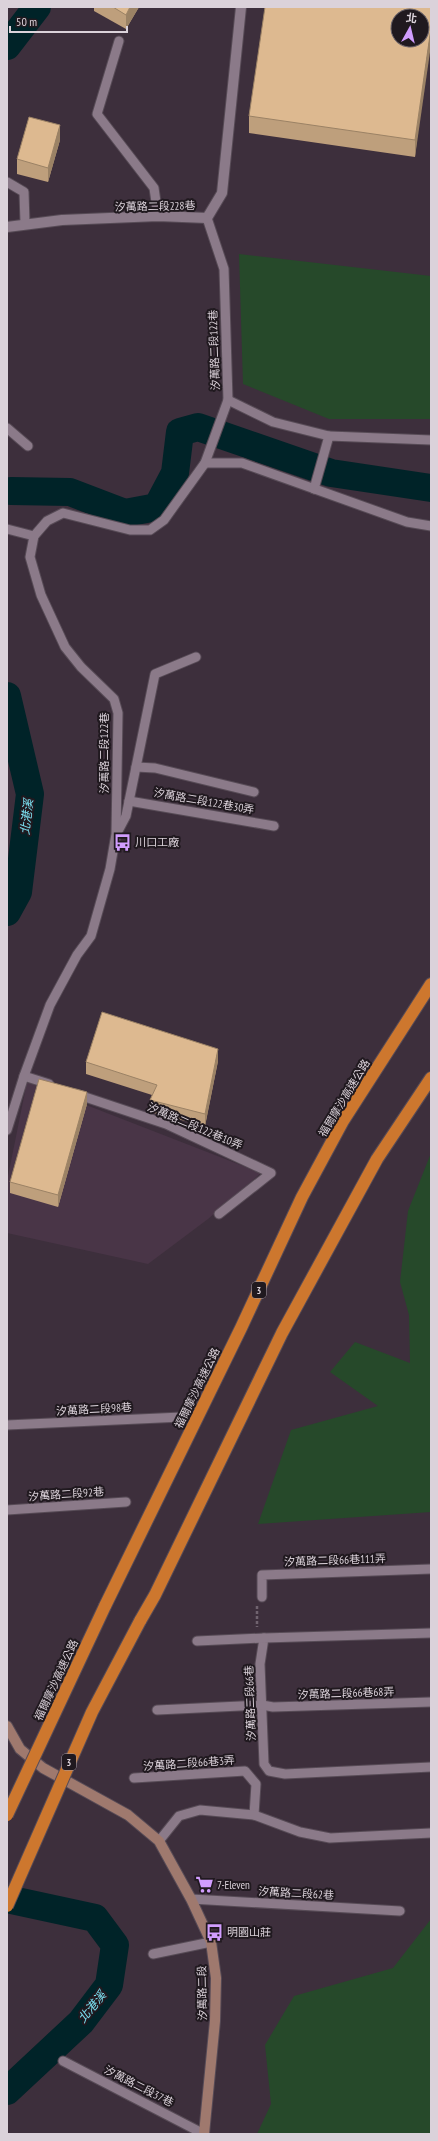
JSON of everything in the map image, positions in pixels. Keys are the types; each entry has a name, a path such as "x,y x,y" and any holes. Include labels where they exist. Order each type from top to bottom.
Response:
{"highway":[{"name":"福爾摩沙高速公路","path":"7,1815 105,1606 241,1328 302,1197 344,1121 431,984"},
{"name":"3","path":"7,1906 92,1712 155,1595 282,1333 377,1159 431,1078"}],"street":[{"name":"汐萬路二段228巷","path":"7,227 25,223 62,220 158,216 207,218 222,193 241,7"},
{"name":"汐萬路二段","path":"7,1726 20,1749 43,1768 128,1815 159,1841 191,1899 211,1942 216,1978 215,2021 204,2134"}],"lane":[{"path":"119,41 97,114 154,188 158,216"},
{"path":"7,182 24,192 25,223"},
{"name":"汐萬路二段122巷","path":"7,1130 24,1076 50,1005 77,955 92,936 110,870 116,834 118,712 114,699 81,667 65,647 41,595 30,558 34,536 47,520 63,513 130,530 150,530 164,520 205,463 228,400 224,269 207,218"},
{"path":"228,400 273,422 329,436 431,440"},
{"path":"7,428 28,446"},
{"path":"314,489 329,436"},
{"path":"205,463 242,463 407,522 431,526"},
{"path":"7,529 34,536"},
{"path":"116,834 126,816 155,674 196,658"},
{"path":"136,767 155,768 254,792"},
{"name":"汐萬路二段122巷30弄","path":"129,801 274,826"},
{"name":"汐萬路二段122巷10弄","path":"24,1076 166,1124 271,1173 219,1214"},
{"name":"汐萬路二段98巷","path":"7,1425 182,1417"},
{"name":"汐萬路二段92巷","path":"7,1510 126,1502"},
{"name":"汐萬路二段66巷111弄","path":"262,1597 262,1575 431,1568"},
{"path":"197,1641 431,1633"},
{"name":"汐萬路二段66巷","path":"261,1639 260,1664 264,1764 269,1771 285,1774 431,1767"},
{"name":"汐萬路二段66巷68弄","path":"157,1710 262,1705 274,1707 431,1702"},
{"name":"汐萬路二段66巷3弄","path":"134,1778 245,1771 256,1784 254,1815"},
{"path":"159,1841 179,1816 200,1810 254,1815 300,1832 330,1838 431,1833"},
{"name":"汐萬路二段62巷","path":"191,1899 400,1911"},
{"path":"153,1954 211,1942"},
{"name":"汐萬路二段37巷","path":"63,2061 204,2134"}],"path":[{"path":"261,1639 256,1607 262,1597"}],"shaded area":[{"path":"27,1082 261,1173 208,1219 148,1264 7,1233 7,1181"}],"green space":[{"path":"239,254 431,276 431,419 329,419 243,384"},
{"path":"431,1153 431,1512 258,1524 291,1430 378,1406 330,1372 355,1342 410,1363 409,1315 400,1282 408,1211"},
{"path":"431,1919 431,2134 257,2134 271,2104 265,2045 294,1996 393,1968"}],"building":[{"path":"113,7 130,7 126,15"},
{"path":"265,7 431,7 430,35 430,8 390,8 390,48 428,48 415,140 249,116"},
{"path":"29,117 60,125 48,168 17,159"},
{"path":"102,1012 218,1049 205,1114 150,1100 157,1085 86,1062"},
{"path":"39,1079 87,1092 58,1195 10,1182"}],"waterway":[{"name":"北港溪","path":"7,46 37,7"},
{"path":"11,491 70,492 125,513 157,507 175,473 180,432 198,427 331,473 431,488"},
{"name":"北港溪","path":"7,696 30,794 18,892 7,912"},
{"name":"北港溪","path":"7,1899 95,1918 115,1945 109,1985 81,2022 7,2091"}],"place":[{"name":"川口工廠","path":"122,842"},
{"name":"7-Eleven","path":"204,1885"},
{"name":"明園山莊","path":"214,1932"}]}
